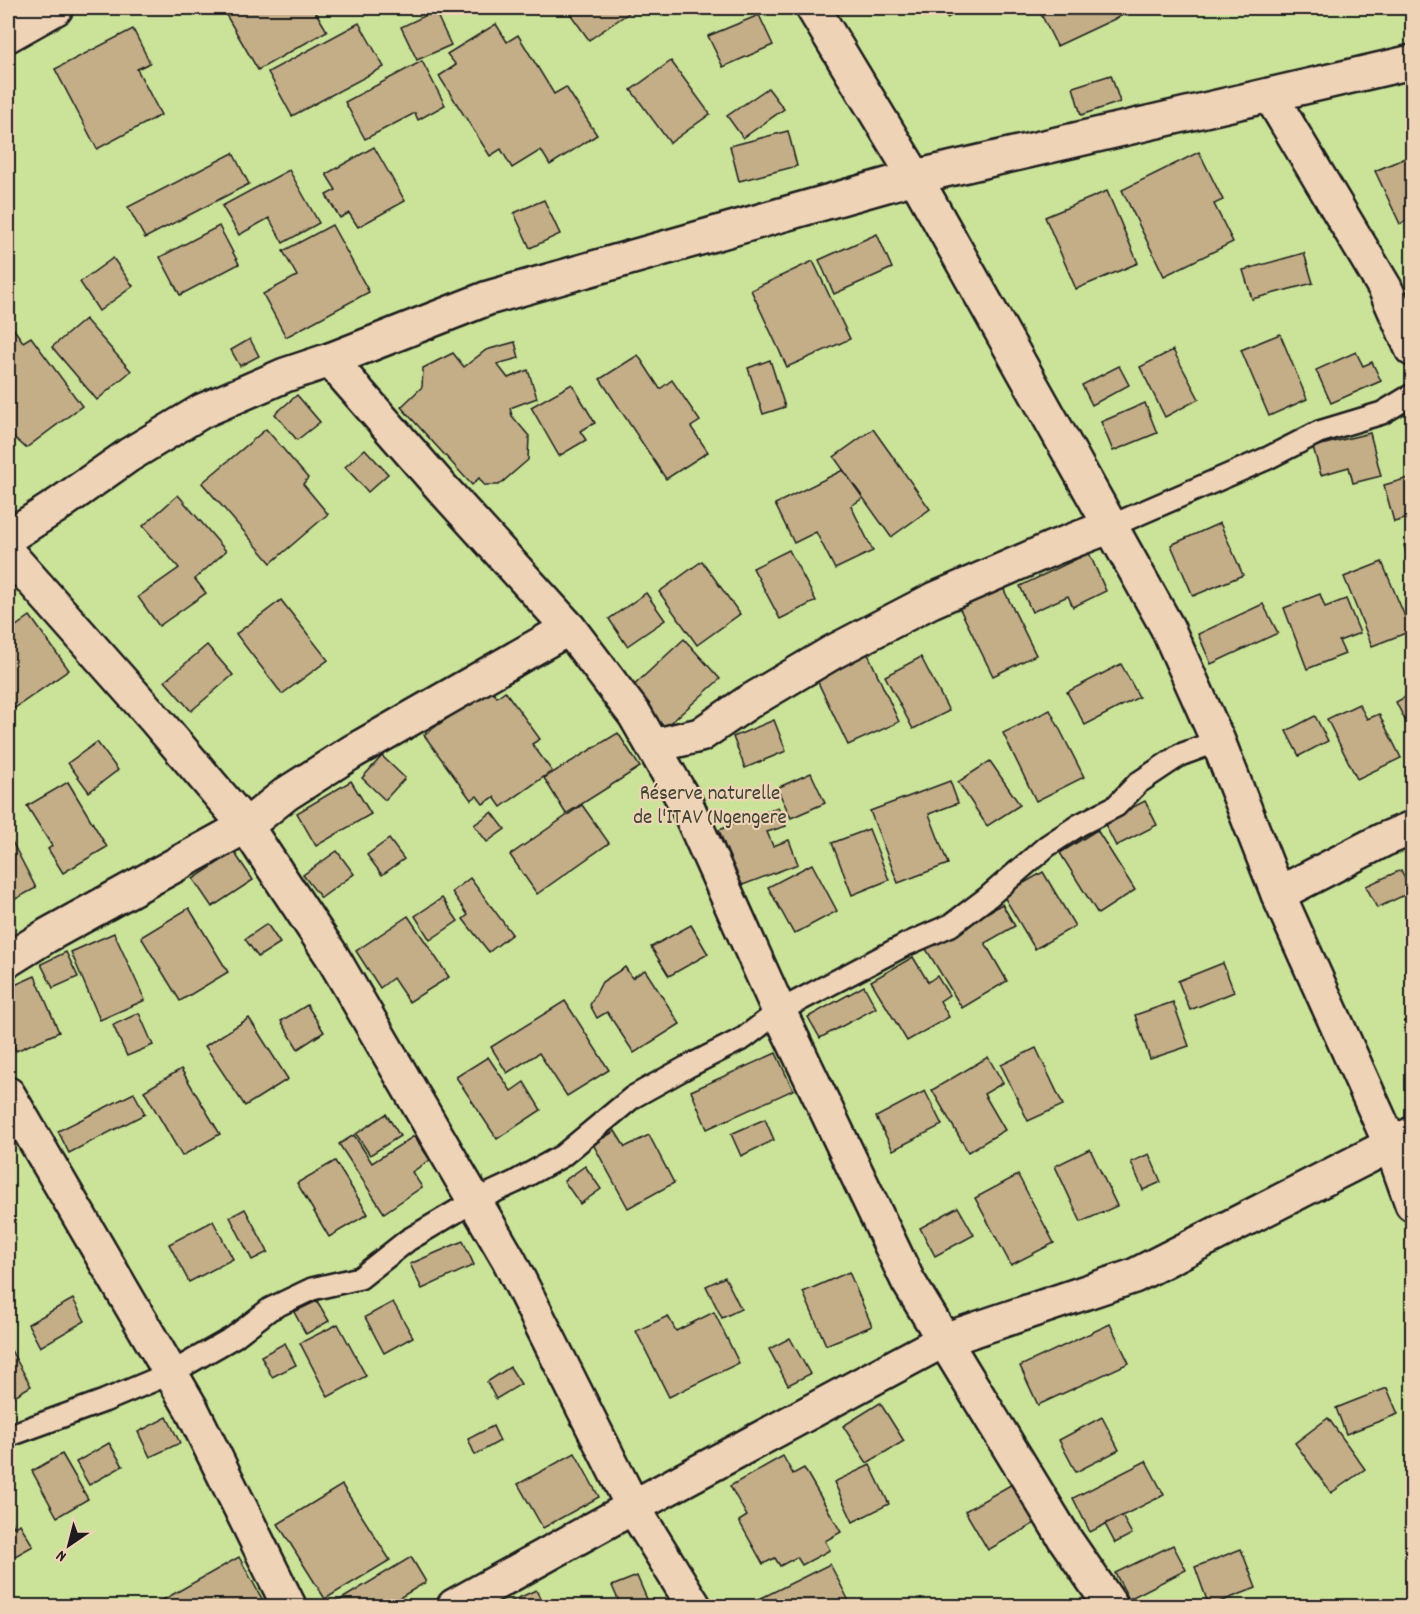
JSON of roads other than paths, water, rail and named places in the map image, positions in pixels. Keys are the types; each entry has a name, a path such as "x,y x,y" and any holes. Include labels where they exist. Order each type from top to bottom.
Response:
{"street":[{"path":"813,8 915,177 1167,627 1218,741 1278,894 1402,1139 1413,1204"},
{"path":"8,35 50,9"},
{"path":"8,537 129,455 202,411 285,375 330,360 488,298 915,177 1413,62"},
{"path":"1270,95 1385,288 1413,349"},
{"path":"330,360 569,628 635,716 686,804 779,1011 908,1281 1065,1539 1111,1606"},
{"path":"653,746 700,735 747,703 833,652 931,601 1043,552 1111,526"},
{"path":"8,553 246,826 332,956 509,1260 633,1507 694,1606"},
{"path":"8,960 48,935 246,826 286,795 352,752 569,628"},
{"path":"1278,894 1383,840 1413,828"},
{"path":"8,1094 191,1408 289,1606"},
{"path":"454,1606 944,1340 1134,1276 1402,1139"}],"lane":[{"path":"1111,526 1249,467 1319,432 1382,413 1413,395"},
{"path":"8,1436 104,1401 171,1373 234,1336 270,1309 312,1289 360,1278 408,1240 474,1201 562,1156 633,1097 687,1066 744,1038 779,1011 905,945 951,925 988,897 1047,846 1079,825 1116,806 1138,783 1180,755 1218,741"}],"park label":[{"name":"Réserve naturelle de l'ITAV (Ngengere","path":"710,807"}]}
